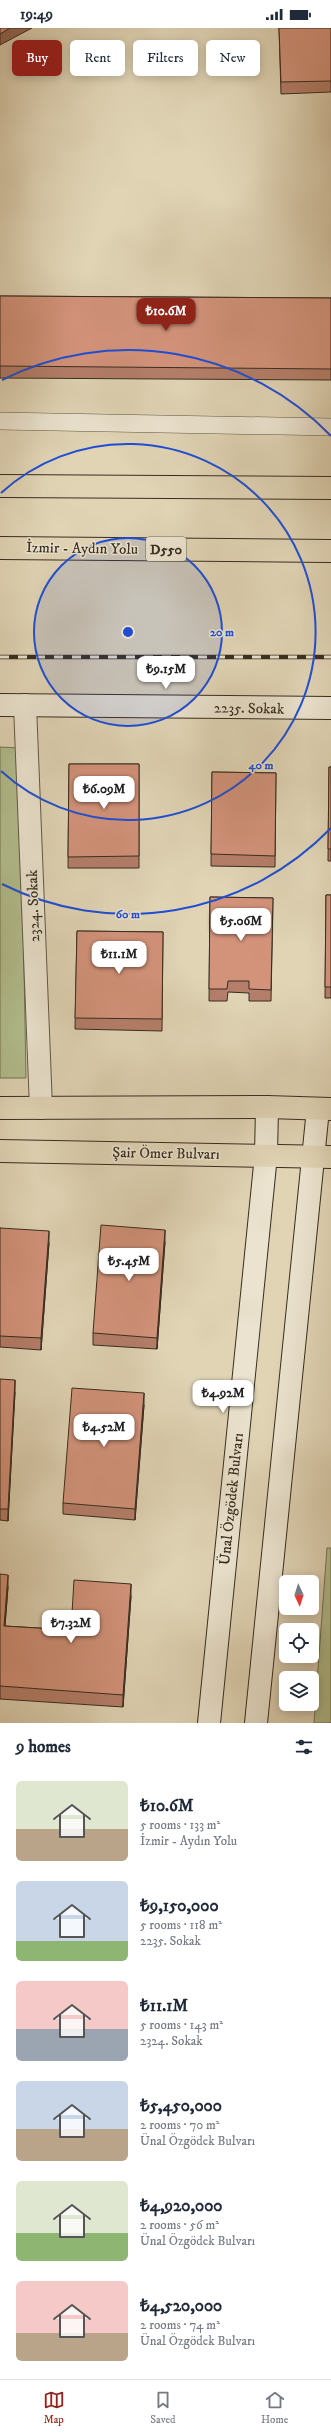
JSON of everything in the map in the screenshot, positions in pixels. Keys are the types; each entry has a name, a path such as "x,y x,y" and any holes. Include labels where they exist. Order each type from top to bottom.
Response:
{"main road":[{"path":"0,486 331,488"},
{"name":"İzmir - Aydın Yolu","path":"0,548 331,551"},
{"name":"2235. Sokak","path":"0,705 331,708"},
{"name":"2324. Sokak","path":"25,705 41,1108"},
{"path":"0,1108 267,1107 324,1109 323,1156 256,1723"},
{"name":"Ünal Özgödek Bulvarı","path":"209,1723 266,1154 267,1107"},
{"name":"Şair Ömer Bulvarı","path":"0,1152 266,1154 323,1156"}],"lane":[{"path":"0,421 331,427"}],"green space":[{"path":"0,747 20,748 26,1078 0,1078"},
{"path":"327,1548 331,1548 331,1723 314,1723 315,1711 319,1711 319,1656"}],"building":[{"path":"0,28 10,28 0,34"},
{"path":"279,28 331,28 331,81 281,82"},
{"path":"0,296 331,298 331,369 0,366"},
{"path":"69,764 139,764 139,856 68,857"},
{"path":"329,767 331,767 331,849 328,849"},
{"path":"212,772 276,773 275,856 211,854"},
{"path":"326,895 331,895 331,987 325,987"},
{"path":"210,897 273,898 271,990 249,989 249,981 228,981 227,989 209,989"},
{"path":"77,931 163,932 162,1019 75,1018"},
{"path":"101,1225 165,1230 157,1338 93,1333"},
{"path":"0,1228 49,1231 41,1338 0,1336"},
{"path":"0,1379 15,1380 8,1509 0,1509"},
{"path":"72,1388 144,1393 135,1509 63,1503"},
{"path":"0,1574 8,1575 4,1626 71,1630 74,1580 131,1584 123,1695 0,1686"}],"railway":[{"path":"0,657 331,657"}]}
